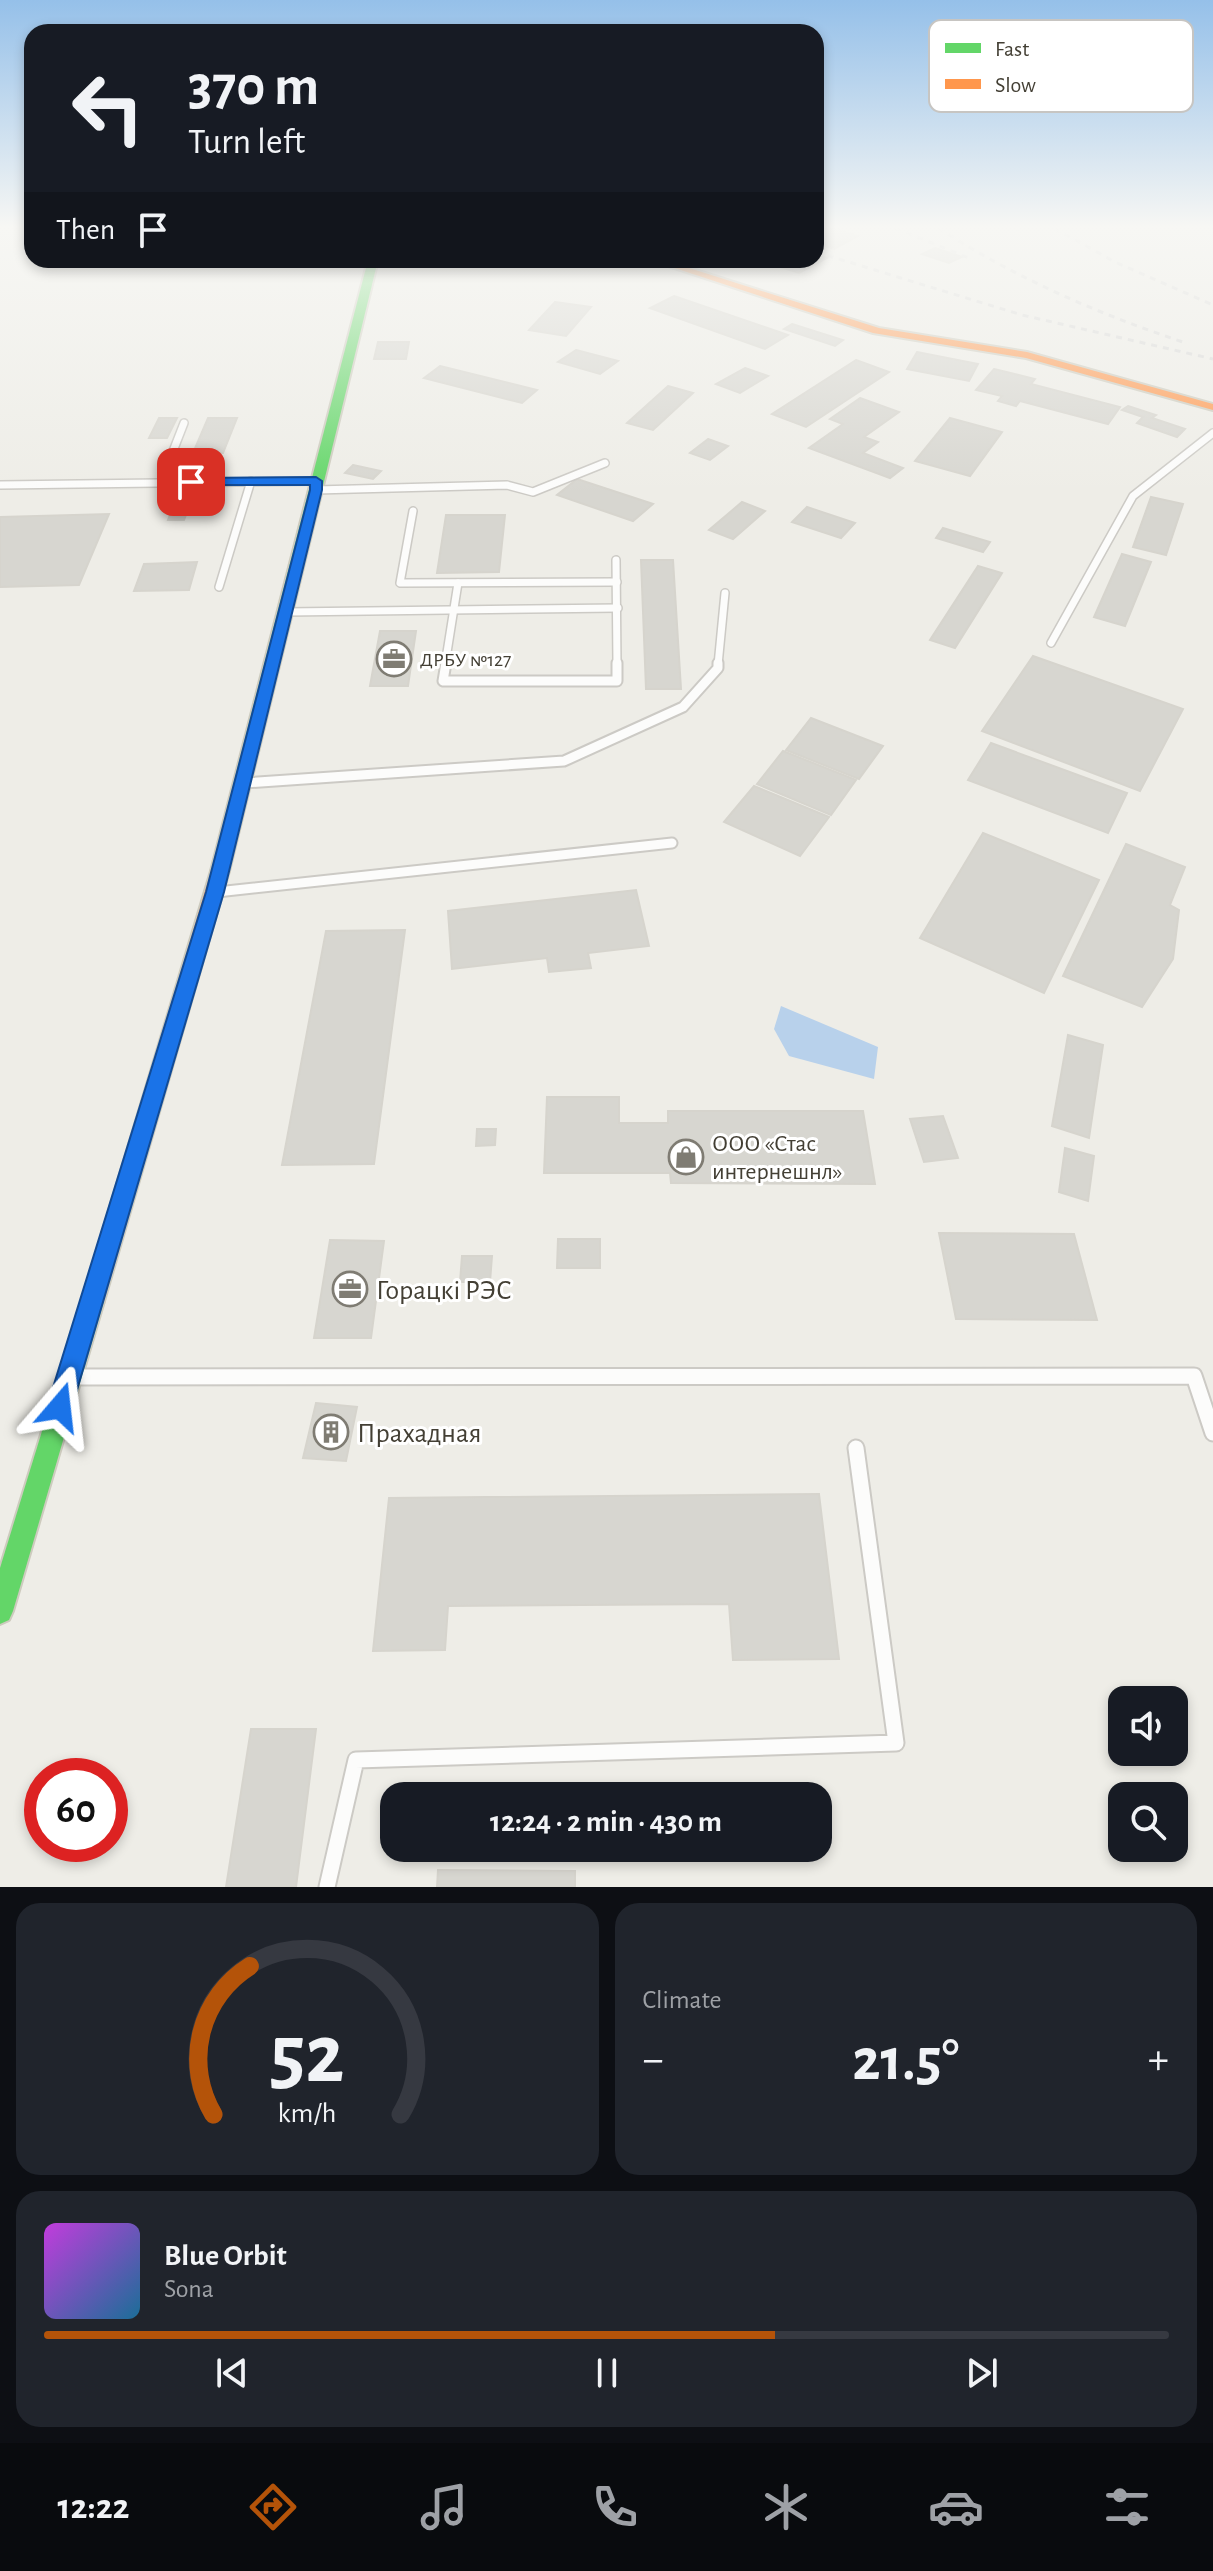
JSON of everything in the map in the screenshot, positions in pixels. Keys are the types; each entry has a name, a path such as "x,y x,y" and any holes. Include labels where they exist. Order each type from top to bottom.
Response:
{"main road":[{"path":"0,1611 215,892 359,316"},
{"path":"830,316 877,331 1027,355 1213,407"}],"lane":[{"path":"161,482 184,423"},
{"path":"1051,643 1133,496 1213,433"},
{"path":"0,485 251,481 316,486 507,485 533,492 605,463"},
{"path":"219,587 251,481"},
{"path":"413,511 400,583 617,582"},
{"path":"458,583 443,681 617,681 616,560"},
{"path":"243,783 564,761 683,707 718,668 725,593"},
{"path":"287,612 618,608"},
{"path":"215,892 672,843"},
{"path":"68,1377 1194,1376 1213,1433"},
{"path":"327,1887 356,1760 896,1743 856,1448"}],"water":[{"path":"781,1006 878,1047 874,1079 789,1056 774,1029"}],"building":[{"path":"542,316 583,316 566,336 529,330"},
{"path":"673,316 733,316 788,335 765,349"},
{"path":"792,324 843,340 835,346 784,329"},
{"path":"378,342 409,342 406,359 374,359"},
{"path":"576,350 618,361 600,374 558,362"},
{"path":"917,352 978,364 969,381 907,369"},
{"path":"856,360 889,372 806,427 772,414"},
{"path":"440,366 537,390 522,403 424,378"},
{"path":"745,368 768,376 740,393 716,384"},
{"path":"994,369 1035,379 1031,384 1120,407 1108,424 1020,401 1016,406 998,401 1002,396 976,390"},
{"path":"668,386 693,393 653,430 627,423"},
{"path":"860,398 899,412 864,437 878,442 863,453 903,468 890,478 809,448 843,424 830,419"},
{"path":"1128,406 1185,429 1177,437 1137,423 1143,417 1122,410"},
{"path":"159,418 177,418 167,438 149,438"},
{"path":"208,418 237,418 223,453 193,453"},
{"path":"950,418 1002,432 970,476 915,461"},
{"path":"708,439 728,446 710,460 690,453"},
{"path":"353,465 381,471 373,479 345,473"},
{"path":"577,479 653,504 633,521 557,495"},
{"path":"211,495 207,507 189,507 184,520 168,520 177,496"},
{"path":"1151,497 1183,504 1166,555 1133,547"},
{"path":"742,502 765,511 733,539 709,530"},
{"path":"807,507 855,523 841,538 792,522"},
{"path":"109,514 79,585 0,587 0,517"},
{"path":"446,515 505,515 499,572 437,573"},
{"path":"943,528 990,542 983,552 936,538"},
{"path":"1122,554 1151,562 1125,626 1094,617"},
{"path":"641,560 673,560 681,689 646,689"},
{"path":"197,562 189,590 134,591 144,564"},
{"path":"978,566 1002,573 955,648 930,640"},
{"name":"ДРБУ №127","path":"380,631 416,631 408,686 370,686"},
{"path":"1033,656 1183,709 1140,791 982,731"},
{"path":"811,718 883,746 859,779 786,750"},
{"path":"991,743 1127,793 1108,833 968,780"},
{"path":"783,751 856,780 831,815 757,784"},
{"path":"754,786 829,817 800,856 724,822"},
{"path":"983,833 1099,880 1044,993 920,938"},
{"path":"1126,844 1185,867 1170,905 1179,910 1173,959 1142,1007 1063,976"},
{"path":"636,890 649,946 588,953 591,968 549,972 547,958 452,969 448,911"},
{"path":"405,930 374,1164 282,1165 326,931"},
{"path":"1068,1035 1103,1045 1089,1138 1052,1126"},
{"path":"547,1097 619,1097 619,1123 668,1123 668,1111 863,1111 875,1184 671,1183 670,1173 544,1173"},
{"path":"943,1116 958,1158 924,1162 910,1119"},
{"path":"477,1129 496,1129 495,1145 476,1146"},
{"path":"1065,1148 1094,1156 1088,1201 1059,1192"},
{"path":"939,1233 1074,1234 1097,1320 956,1319"},
{"path":"558,1239 600,1239 600,1268 557,1268"},
{"name":"Горацкі РЭС","path":"330,1240 384,1241 371,1338 314,1338"},
{"path":"462,1256 492,1256 490,1282 460,1282"},
{"name":"Прахадная","path":"316,1403 357,1407 346,1461 303,1458"},
{"path":"819,1494 839,1659 733,1660 729,1604 448,1606 445,1650 373,1651 389,1498"},
{"path":"251,1729 316,1729 296,1887 226,1887"},
{"path":"438,1870 575,1871 575,1887 437,1887"}],"railway":[{"path":"1027,316 1213,359"},
{"path":"1112,316 1186,343"}],"traffic: fast":[{"path":"220,871 359,316"},
{"path":"0,1611 93,1301"}],"traffic: slow":[{"path":"830,316 877,331 1027,355 1213,407"},
{"path":"93,1301 220,871"}],"place":[{"name":"ДРБУ №127","path":"394,659"},
{"name":"ООО «Стас интернешнл»","path":"686,1157"},
{"name":"Горацкі РЭС","path":"350,1289"},
{"name":"Прахадная","path":"331,1432"}],"route":[{"path":"60,1407 215,892 316,490 316,481 191,482"}]}
